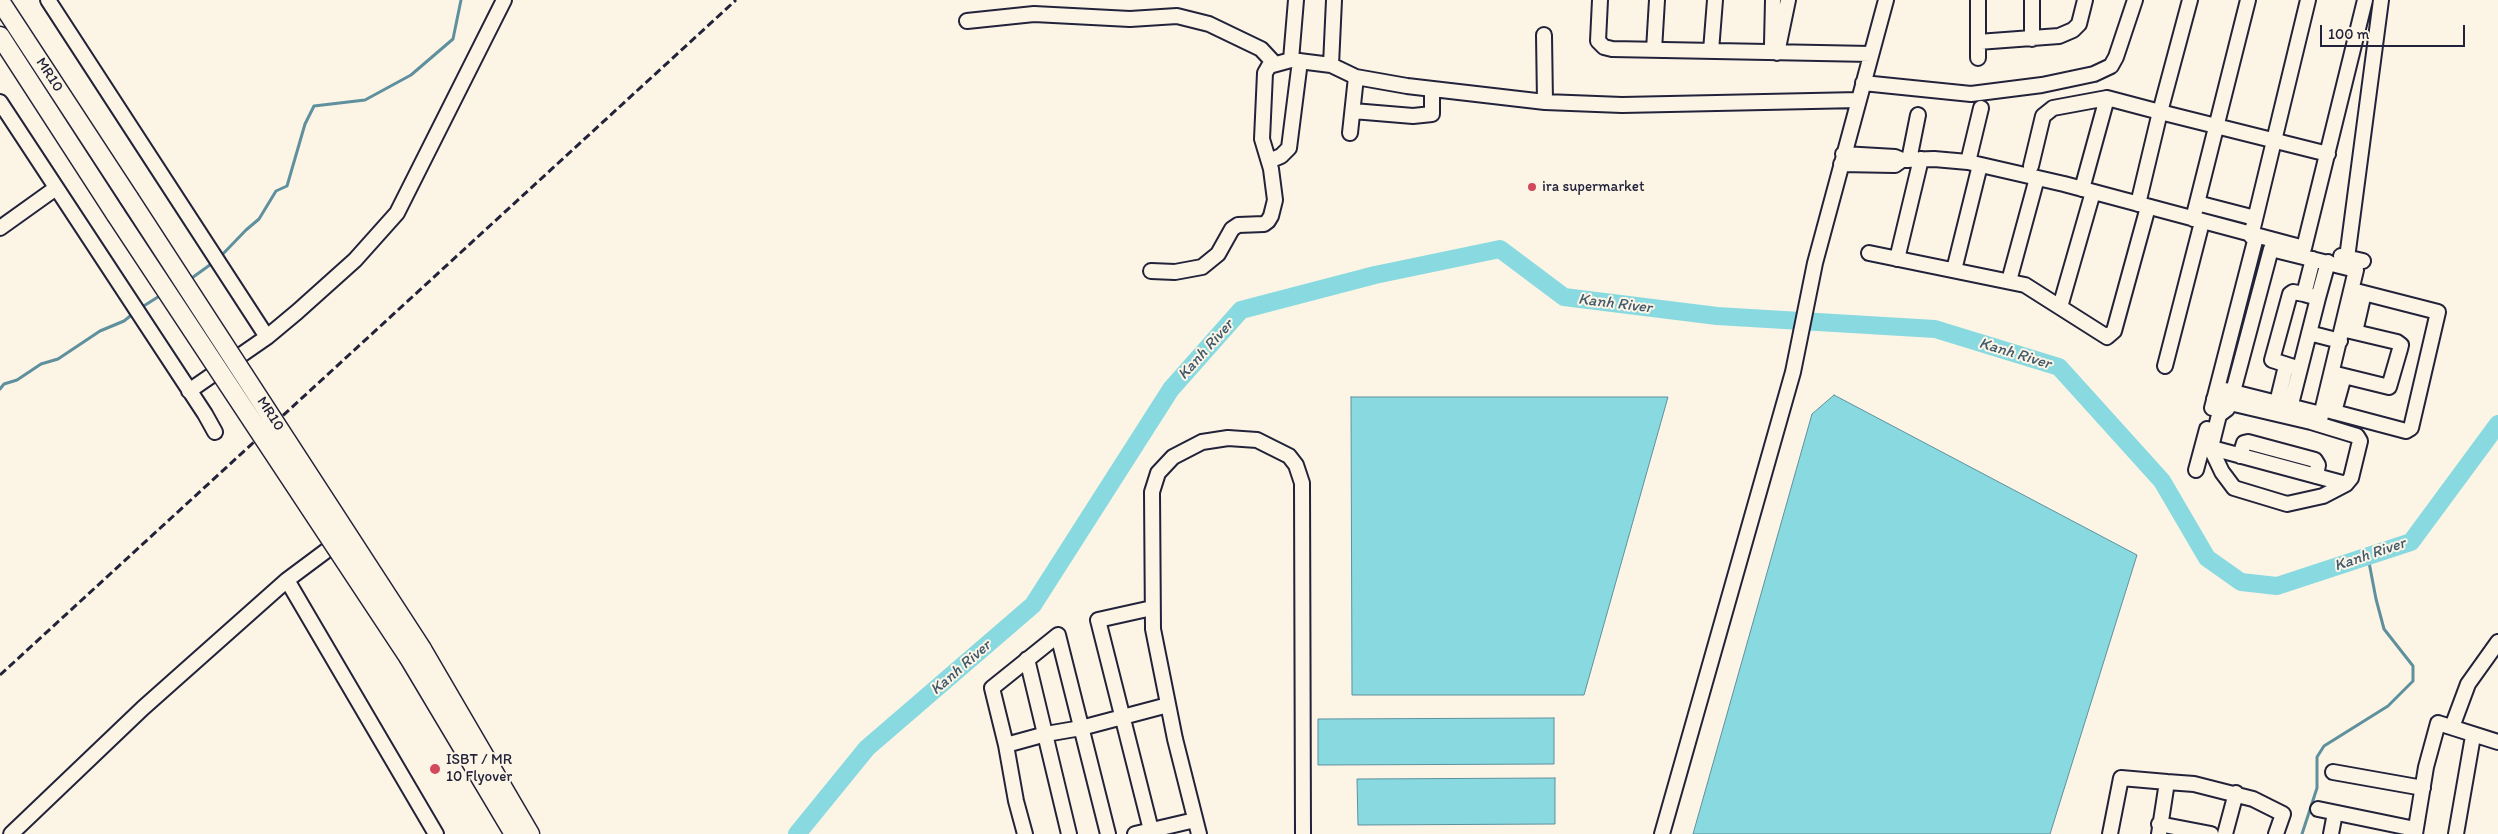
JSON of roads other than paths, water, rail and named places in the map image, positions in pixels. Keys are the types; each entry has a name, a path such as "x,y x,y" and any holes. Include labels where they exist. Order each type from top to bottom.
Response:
{"main road":[{"name":"MR10","path":"0,0 130,198 530,834"},
{"name":"MR10","path":"0,36 116,215 415,653 514,834"}],"street":[{"path":"48,0 267,337"},
{"path":"189,391 267,337 355,260 397,213 504,0"},
{"path":"1269,161 1281,156 1289,148 1296,60 1296,0"},
{"path":"1331,65 1334,0"},
{"path":"1600,0 1598,41 1604,47 1612,49 1871,54"},
{"path":"1654,50 1657,0"},
{"path":"1711,51 1715,0"},
{"path":"1773,0 1774,52"},
{"path":"1774,52 1788,0"},
{"path":"1662,834 1793,372 1815,263 1886,0"},
{"path":"1978,0 1978,58"},
{"path":"2032,0 2032,39"},
{"path":"1978,42 2060,36 2073,30 2079,24 2085,0"},
{"path":"1864,83 1971,94 2042,85 2094,74 2110,66 2116,57 2135,0"},
{"path":"1870,253 2009,281 2030,287 2103,335 2111,335 2143,205 2160,112 2190,0"},
{"path":"2165,366 2198,221 2197,203 2248,0"},
{"path":"2196,470 2254,236 2255,218 2308,0"},
{"path":"2304,248 2365,0"},
{"path":"2348,258 2381,0"},
{"path":"967,21 1034,14 1130,19 1176,16 1209,24 1260,49 1274,64"},
{"path":"1544,35 1544,102"},
{"path":"1151,271 1176,272 1202,266 1218,254 1232,229 1238,225 1264,224 1271,216 1275,200 1269,161 1262,139 1262,115 1264,72 1269,66 1274,64 1296,60 1331,65 1356,76 1432,89 1544,102 1622,105 1859,100"},
{"path":"1350,133 1356,76"},
{"path":"1353,111 1413,116 1432,114 1432,89"},
{"path":"2060,307 2088,191 2107,98"},
{"path":"2009,281 2034,172 2045,113 2062,105 2107,98 2216,128 2328,154"},
{"path":"0,102 215,432"},
{"path":"1954,270 1974,163 1981,108"},
{"path":"1897,259 1918,115"},
{"path":"1842,159 1872,160 1896,157 1974,163 2034,172 2088,191 2198,221 2362,261"},
{"path":"0,228 56,188"},
{"path":"2197,203 2255,218"},
{"path":"2269,250 2356,269 2358,291 2346,334 2338,374 2324,415 2360,439 2351,478 2346,484 2323,496 2295,504 2262,498 2239,491 2230,484 2212,448 2218,415 2226,409 2231,397 2269,250"},
{"path":"2304,294 2313,259"},
{"path":"2290,411 2328,262"},
{"path":"2216,394 2290,411 2324,415 2406,431 2411,428 2438,312 2358,291"},
{"path":"2300,370 2272,360 2290,294 2293,292 2318,298"},
{"path":"2309,334 2346,334 2397,342 2401,345 2390,386 2338,374"},
{"path":"2275,408 2286,366"},
{"path":"1199,834 1168,705 1153,629 1152,492 1158,473 1173,457 1202,442 1228,438 1257,440 1289,456 1296,466 1302,483 1304,834"},
{"path":"2212,448 2346,484"},
{"path":"11,834 143,708 288,580 354,530"},
{"path":"288,580 436,834"},
{"path":"1151,832 1124,716 1098,620 1152,608"},
{"path":"1025,834 1016,801 1006,745 992,688 1058,635 1108,834"},
{"path":"2452,727 2468,684 2498,642"},
{"path":"1027,659 1069,834"},
{"path":"1006,745 1168,705"},
{"path":"2318,809 2335,813 2374,828 2415,831 2422,788 2438,723 2473,736 2498,742"},
{"path":"2456,834 2473,736"},
{"path":"2333,772 2422,788"},
{"path":"2110,834 2121,778 2194,784 2236,793 2283,814 2276,834"},
{"path":"2167,782 2159,829 2211,834"},
{"path":"2225,834 2236,793"},
{"path":"2331,834 2335,813"},
{"path":"1135,834 1151,832 1195,820"}],"water":[{"path":"1834,395 2137,555 2050,834 1693,834 1812,414"},
{"path":"1351,397 1668,397 1584,695 1352,695"},
{"path":"1554,718 1554,764 1318,765 1318,719"},
{"path":"1555,778 1555,824 1358,825 1357,779"}],"waterway":[{"path":"219,258 259,219 276,191 287,186 305,124 314,106 365,100 411,75 453,39 461,0"},
{"name":"Kanh River","path":"797,834 867,748 1033,605 1171,389 1241,310 1375,275 1500,249 1564,297 1717,316 1935,329 2059,367 2162,481 2207,558 2241,582 2277,586 2411,542 2498,424"},
{"path":"189,280 214,262"},
{"path":"139,309 161,295"},
{"path":"0,389 4,384 17,380 41,364 58,359 100,331 124,321 134,313"},
{"path":"2302,834 2317,788 2317,757 2324,746 2388,706 2413,681 2413,666 2384,629 2368,557"}],"railway":[{"path":"0,675 736,0"}],"place":[{"name":"ira supermarket","path":"1532,187"},
{"name":"ISBT / MR 10 Flyover","path":"435,769"}]}
